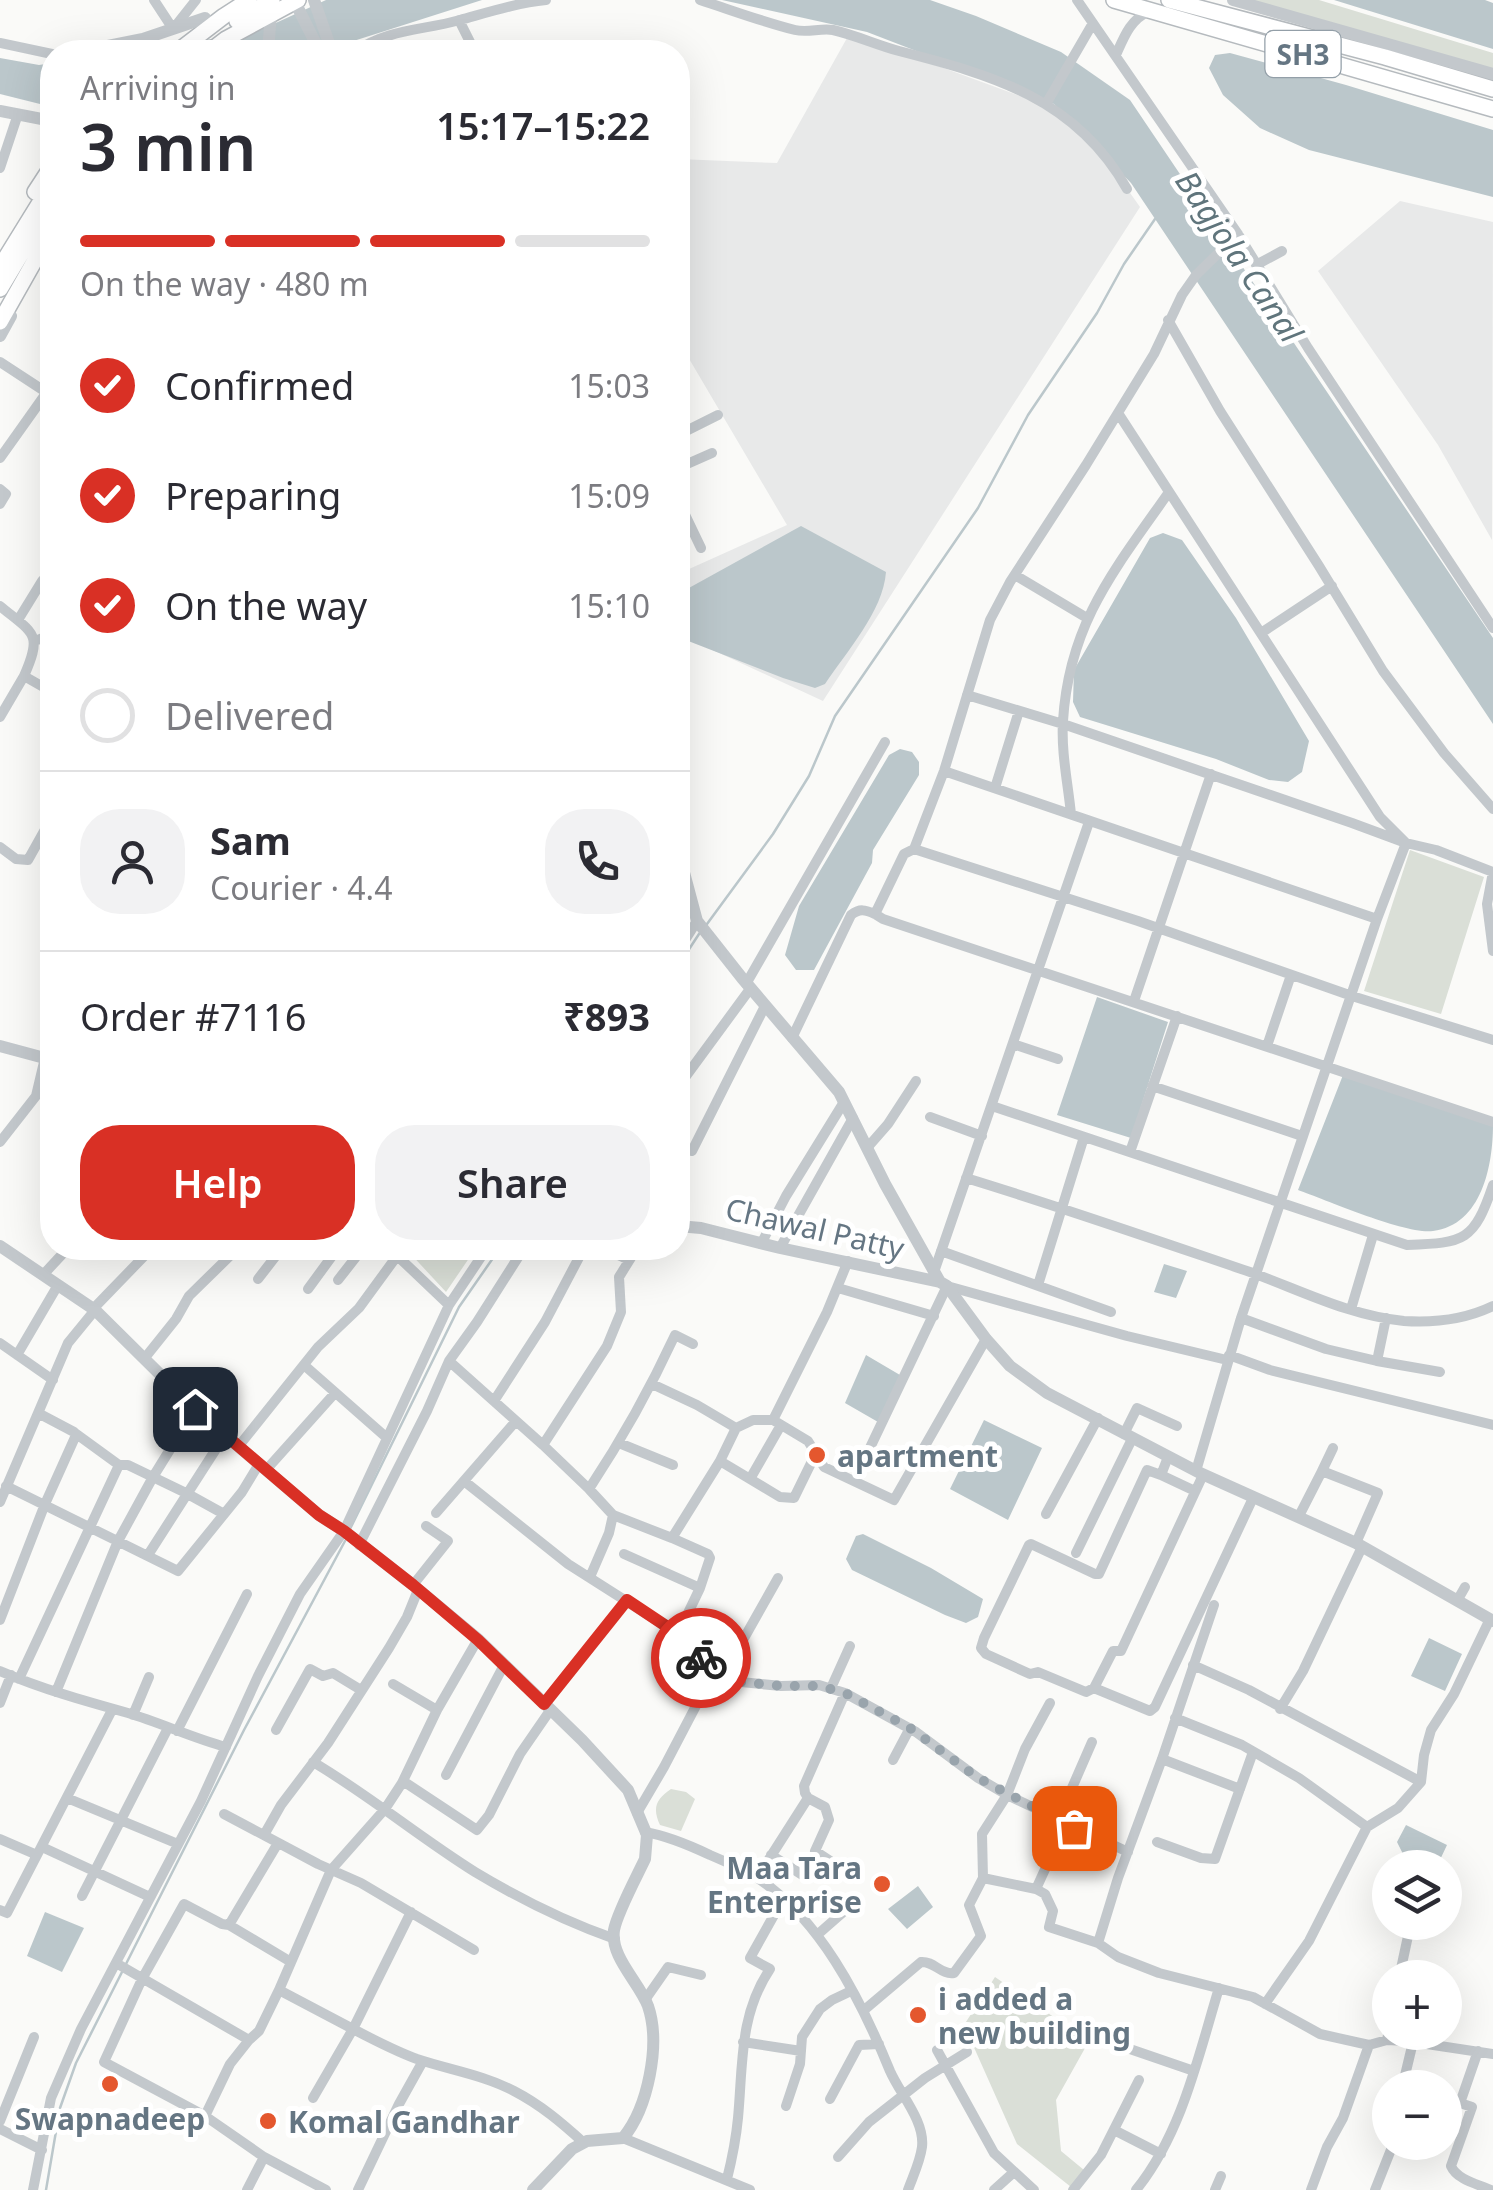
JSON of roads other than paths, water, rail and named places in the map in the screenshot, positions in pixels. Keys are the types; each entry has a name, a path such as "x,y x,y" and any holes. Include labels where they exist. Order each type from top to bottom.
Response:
{"main road":[{"path":"179,40 230,0"},
{"path":"193,40 249,0"},
{"name":"SH3","path":"1114,0 1493,109"},
{"name":"SH3","path":"1169,0 1493,89"},
{"path":"223,40 297,1"},
{"path":"211,40 229,26 271,14"},
{"path":"0,245 40,183"},
{"path":"0,266 40,202"},
{"path":"0,289 40,224"},
{"path":"0,322 40,251"}],"street":[{"path":"154,0 173,29"},
{"path":"173,29 196,0"},
{"path":"314,0 328,40"},
{"path":"377,40 408,29 546,0"},
{"path":"700,0 794,30 834,30 1016,87 1046,104 1097,146 1127,189"},
{"path":"1078,0 1493,628"},
{"path":"1233,0 1493,74"},
{"path":"297,1 315,40"},
{"path":"1116,54 1128,28 1149,11"},
{"path":"269,40 271,14"},
{"path":"138,40 204,18"},
{"path":"459,20 468,40"},
{"path":"1046,104 1093,22"},
{"path":"0,43 40,51"},
{"path":"0,111 40,118"},
{"path":"0,168 18,114"},
{"path":"875,914 904,854 914,849 944,771 990,620 1014,575 1154,354 1182,294 1235,237"},
{"path":"1256,265 1282,251"},
{"path":"0,336 40,265"},
{"path":"1168,320 1382,671 1493,808"},
{"path":"0,362 40,388"},
{"path":"0,458 40,407"},
{"path":"1118,413 1380,816 1406,844"},
{"path":"690,429 718,414"},
{"path":"690,463 712,453"},
{"path":"0,488 6,494 0,504"},
{"path":"1071,814 1063,724 1069,669 1082,628 1106,582 1169,492"},
{"path":"690,525 701,548"},
{"path":"1014,575 1088,618"},
{"path":"1261,633 1332,586"},
{"path":"18,620 40,591"},
{"path":"0,606 35,641 24,676 0,717"},
{"path":"35,641 40,639"},
{"path":"24,676 40,685"},
{"path":"967,695 1063,724 1493,872 1487,904 1493,951"},
{"path":"995,788 1019,711"},
{"path":"690,1070 748,986 885,742"},
{"path":"944,771 1377,920"},
{"path":"1134,1001 1210,774"},
{"path":"867,1454 934,1316 941,1251 1089,822"},
{"path":"0,846 22,861 28,860 40,841"},
{"path":"1195,1492 1147,1470 1098,1575 1028,1545 982,1644 986,1654 1030,1674 1038,1672 1086,1692 1094,1688 1113,1651 1121,1651 1195,1492 1241,1318 1406,844"},
{"path":"914,849 1493,1040"},
{"path":"690,895 697,921 839,1092 885,1184 941,1279 1010,1366 1047,1393 1128,1436 1199,1473 1359,1545 1491,1620 1431,1730 1421,1782 1398,1808 1367,1826 1310,1941 1266,2004"},
{"path":"792,1038 850,916 864,910 1493,1122"},
{"path":"690,932 697,921"},
{"path":"1266,1046 1291,975"},
{"path":"692,1151 765,1006"},
{"path":"1130,1152 1177,1016"},
{"path":"1013,1044 1058,1059"},
{"path":"0,1046 40,1055"},
{"path":"868,1148 916,1081"},
{"path":"0,1142 36,1096 40,1085"},
{"path":"1152,1086 1302,1136"},
{"path":"760,1244 844,1102"},
{"path":"992,1106 1407,1245 1437,1244 1464,1237 1483,1215 1493,1186"},
{"path":"930,1117 982,1136"},
{"path":"780,1248 853,1118"},
{"path":"1038,1285 1084,1137"},
{"path":"966,1178 1386,1318 1436,1322 1467,1317 1493,1306"},
{"name":"Chawal Patty","path":"690,1227 941,1279"},
{"path":"1350,1309 1373,1235"},
{"path":"0,1246 94,1310 224,1436 478,1640 628,1790 645,1832 645,1859 613,1931 617,1950 648,2006 654,2046 643,2100 633,2126 623,2138"},
{"path":"941,1251 1111,1312"},
{"path":"42,1274 56,1260"},
{"path":"0,1502 5,1481 68,1343 141,1260"},
{"path":"144,1359 189,1296 226,1260"},
{"path":"258,1280 273,1260"},
{"path":"308,1289 329,1260"},
{"path":"338,1280 353,1260"},
{"path":"238,1446 328,1336 359,1308 388,1260"},
{"path":"401,1260 448,1305"},
{"path":"33,2190 50,2098 81,2029 118,1965 300,1594 344,1531 448,1305 479,1260"},
{"path":"360,1545 449,1362 516,1260"},
{"path":"494,1402 545,1322 578,1260"},
{"path":"543,1445 606,1346 622,1312 619,1277 628,1260"},
{"path":"750,1479 848,1262"},
{"path":"941,1279 1270,1370 1493,1425"},
{"path":"17,1355 58,1285"},
{"path":"838,1288 934,1316"},
{"path":"1241,1318 1326,1349 1440,1372"},
{"path":"1377,1361 1386,1318"},
{"path":"590,1489 652,1384 675,1335 694,1344"},
{"path":"672,1538 736,1428 752,1420 777,1422 808,1441 824,1467 894,1500 986,1340"},
{"path":"0,1343 53,1380"},
{"path":"449,1362 590,1489 613,1516 710,1555 700,1588 678,1634"},
{"path":"304,1365 387,1438"},
{"path":"652,1384 736,1428"},
{"path":"56,1692 118,1540 153,1477 198,1412 221,1387"},
{"path":"5,1481 178,1571 262,1467 335,1393"},
{"path":"1076,1554 1137,1408 1178,1426"},
{"path":"38,1413 76,1433 119,1465 128,1465 186,1492 224,1514"},
{"path":"1046,1514 1098,1418"},
{"path":"436,1512 516,1422"},
{"path":"0,1620 76,1433"},
{"path":"148,1555 224,1436"},
{"path":"619,1443 673,1465"},
{"path":"1298,1516 1333,1448"},
{"path":"720,1460 780,1497 794,1498 816,1453"},
{"path":"1160,1475 1168,1457"},
{"path":"0,1702 10,1675 119,1465"},
{"path":"1280,1709 1303,1670 1378,1494 1322,1471"},
{"path":"464,1481 568,1564 678,1634 716,1679 819,1686 845,1693 910,1728 965,1770 1007,1795 1128,1852"},
{"path":"1094,1688 1142,1709 1150,1711 1155,1707 1253,1498"},
{"path":"590,1577 613,1516"},
{"path":"264,1835 389,1648 407,1617 416,1587 448,1540 426,1526"},
{"path":"624,1554 700,1588"},
{"path":"637,1812 778,1578"},
{"path":"1458,1601 1466,1587"},
{"path":"82,1896 247,1594"},
{"path":"403,1781 477,1830 547,1706 627,1600"},
{"path":"1098,1943 1214,1605"},
{"path":"205,2116 230,2064 259,2031 330,1870 385,1809 478,1640"},
{"path":"832,1688 850,1646"},
{"path":"446,1776 504,1665"},
{"path":"1193,1665 1421,1782"},
{"path":"276,1730 310,1669 323,1676 333,1673 360,1690"},
{"path":"10,1675 226,1747"},
{"path":"133,1715 149,1677"},
{"path":"393,1684 437,1710"},
{"path":"845,1693 804,1786 808,1798 825,1807 830,1820 815,1850 856,1878"},
{"path":"863,2011 921,1962 950,1974 958,1969 980,1936 969,1905 983,1878 982,1834 1007,1795 1050,1703"},
{"path":"0,1910 7,1914 112,1710"},
{"path":"1176,1718 1253,1752 1367,1826"},
{"path":"892,1760 910,1728"},
{"path":"1058,1820 1092,1742"},
{"path":"1157,1842 1214,1860 1253,1752"},
{"path":"1162,1759 1240,1789"},
{"path":"313,1762 476,1872 552,1916 615,1940"},
{"path":"67,1798 178,1844"},
{"path":"756,1878 808,1798"},
{"path":"224,1814 361,1884 474,1950"},
{"path":"1036,1889 1070,1826"},
{"path":"645,1832 688,1845 756,1878 818,1935 863,2011 921,2130 920,2160 908,2190"},
{"path":"0,1839 94,1871 150,1897"},
{"path":"229,1925 278,1843"},
{"path":"771,1855 804,1876 812,1871"},
{"path":"983,1878 1045,1894 1054,1911 1049,1927 1098,1943 1118,1957 1159,1974 1252,1997 1320,2034 1372,2044"},
{"path":"728,2179 738,2118 743,2042 752,2002 770,1969 750,1958 783,1900"},
{"path":"292,1962 184,1904 137,1976 104,2062 205,2116 264,2157 326,2190"},
{"path":"818,1935 849,1907"},
{"path":"313,2098 353,2029 411,1912"},
{"path":"118,1965 249,2040"},
{"path":"644,2000 668,1966 701,1976"},
{"path":"1136,2190 1173,2131 1219,1988"},
{"path":"279,1990 382,2045 512,2090 554,2116 584,2143"},
{"path":"786,2106 800,2064 802,2037 820,2009 851,1990"},
{"path":"1092,2036 1194,2072"},
{"path":"0,2121 34,2038"},
{"path":"743,2042 802,2050"},
{"path":"830,2099 860,2045 879,2044"},
{"path":"1311,2190 1369,2045"},
{"path":"1462,2049 1493,2054"},
{"path":"938,2050 994,2154 1034,2190"},
{"path":"1478,2051 1460,2102 1472,2106 1451,2166 1459,2177 1491,2190"},
{"path":"838,2158 869,2122 925,2078 967,2052"},
{"path":"358,2190 423,2061"},
{"path":"1073,2190 1101,2155 1139,2080"},
{"path":"0,2129 42,2150"},
{"path":"1114,2130 1161,2154"},
{"path":"532,2190 584,2143 623,2138 750,2190"},
{"path":"246,2190 264,2157"},
{"path":"1375,2190 1387,2160"},
{"path":"994,2190 1014,2172"},
{"path":"1215,2190 1221,2176"}],"waterway":[{"path":"707,924 773,834 809,776 835,716 978,508 1028,415 1155,219"},
{"path":"690,948 699,934"},
{"path":"350,1529 459,1307 492,1260"},
{"path":"126,1964 345,1541"},
{"path":"46,2190 60,2108 76,2063 122,1972"}],"place":[{"name":"apartment","path":"817,1455"},
{"name":"Maa Tara Enterprise","path":"882,1884"},
{"name":"i added a new building","path":"918,2015"},
{"name":"Swapnadeep","path":"110,2084"},
{"name":"Komal Gandhar","path":"268,2121"}],"water label":[{"name":"Bagjola Canal","path":"1240,256"}]}
